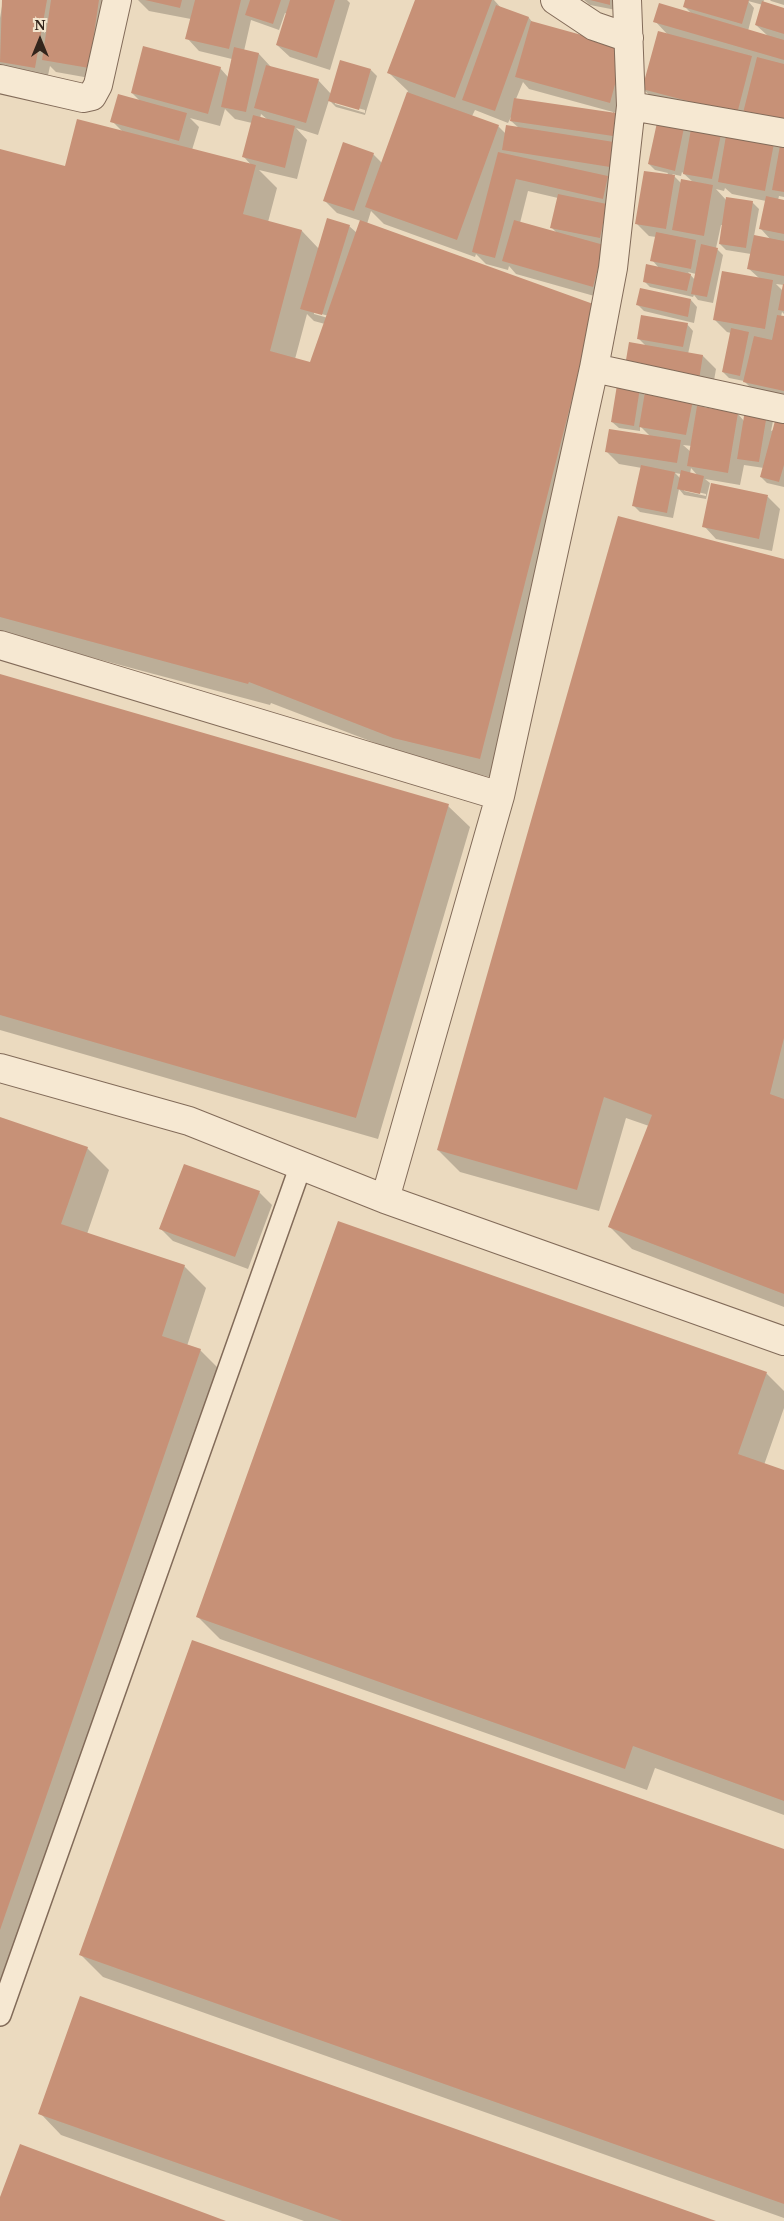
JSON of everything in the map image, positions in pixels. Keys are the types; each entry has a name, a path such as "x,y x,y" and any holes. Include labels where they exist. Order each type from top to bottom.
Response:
{"street":[{"path":"0,79 83,98 92,96 98,85 117,0"},
{"path":"555,0 594,26 629,38"},
{"path":"385,1199 500,796 594,368 613,268 631,106 627,0"},
{"path":"631,106 784,133"},
{"path":"594,368 784,409"},
{"path":"0,645 500,796"},
{"path":"0,1068 189,1121 385,1199 784,1342"}],"lane":[{"path":"0,2015 301,1165"}],"building":[{"path":"2,0 47,0 35,68 0,62"},
{"path":"51,0 99,0 89,68 42,60"},
{"path":"145,0 182,0 180,8"},
{"path":"195,0 241,0 229,49 185,39"},
{"path":"250,0 281,0 273,24 245,15"},
{"path":"290,0 335,0 317,58 276,45"},
{"path":"415,0 492,0 455,98 387,73"},
{"path":"590,0 610,0 610,5"},
{"path":"685,0 749,0 742,24 683,7"},
{"path":"762,1 784,8 784,34 755,25"},
{"path":"659,3 784,40 784,60 653,22"},
{"path":"496,5 529,17 495,111 462,100"},
{"path":"531,21 625,47 610,103 515,77"},
{"path":"658,31 752,56 737,114 642,89"},
{"path":"143,46 221,67 208,114 131,93"},
{"path":"234,47 259,53 246,112 221,107"},
{"path":"757,57 784,64 784,123 743,113"},
{"path":"340,60 371,69 359,110 328,101"},
{"path":"266,65 319,79 306,123 254,108"},
{"path":"407,92 499,125 457,240 365,207"},
{"path":"118,94 187,113 179,141 110,122"},
{"path":"514,98 616,113 613,136 510,121"},
{"path":"253,115 295,126 285,168 242,157"},
{"path":"658,118 685,123 675,171 648,164"},
{"path":"77,119 256,165 243,214 302,230 270,351 310,362 360,220 596,305 480,759 393,738 249,682 248,684 0,617 0,149 65,166"},
{"path":"692,123 722,129 712,179 683,174"},
{"path":"506,125 614,142 610,167 502,150"},
{"path":"727,130 775,138 765,191 718,182"},
{"path":"781,140 784,141 784,192 772,190"},
{"path":"343,142 374,153 354,211 323,201"},
{"path":"498,152 608,176 603,199 516,179 495,258 472,252"},
{"path":"644,171 675,175 666,229 635,224"},
{"path":"681,179 713,185 704,236 672,230"},
{"path":"558,194 607,204 600,238 550,228"},
{"path":"766,196 784,200 784,234 759,229"},
{"path":"726,197 753,201 746,248 719,244"},
{"path":"327,218 350,225 322,315 300,309"},
{"path":"514,220 604,245 593,287 502,261"},
{"path":"656,232 696,240 691,269 650,261"},
{"path":"754,235 784,241 784,276 747,269"},
{"path":"701,244 718,248 707,297 691,294"},
{"path":"646,264 691,274 687,291 643,282"},
{"path":"722,271 773,280 765,329 713,320"},
{"path":"784,284 784,311 778,310"},
{"path":"640,288 691,299 688,317 636,305"},
{"path":"641,315 688,323 683,347 637,339"},
{"path":"777,315 784,316 784,391 743,382 754,336 772,340"},
{"path":"731,328 749,332 740,376 722,372"},
{"path":"629,342 703,355 699,380 625,366"},
{"path":"617,385 640,388 634,426 611,422"},
{"path":"646,386 694,395 686,435 639,427"},
{"path":"697,406 738,413 728,473 687,466"},
{"path":"745,410 767,414 759,462 737,459"},
{"path":"775,421 784,424 784,465 779,482 760,477"},
{"path":"609,429 681,440 677,463 605,452"},
{"path":"641,465 675,472 667,513 632,506"},
{"path":"681,470 704,476 700,494 677,489"},
{"path":"711,483 768,495 759,539 702,527"},
{"path":"618,516 784,559 784,1038 770,1094 784,1099 784,1294 608,1227 652,1115 604,1097 577,1190 437,1150"},
{"path":"0,674 449,804 356,1118 0,1015"},
{"path":"0,1117 88,1147 61,1224 185,1265 162,1336 201,1349 0,1930"},
{"path":"184,1164 260,1191 235,1257 159,1229"},
{"path":"338,1221 767,1372 738,1454 784,1470 784,1801 633,1746 625,1769 196,1617"},
{"path":"192,1640 784,1849 784,2204 79,1955"},
{"path":"80,1996 716,2221 342,2221 38,2114"},
{"path":"20,2144 226,2221 0,2221 0,2197"}]}
